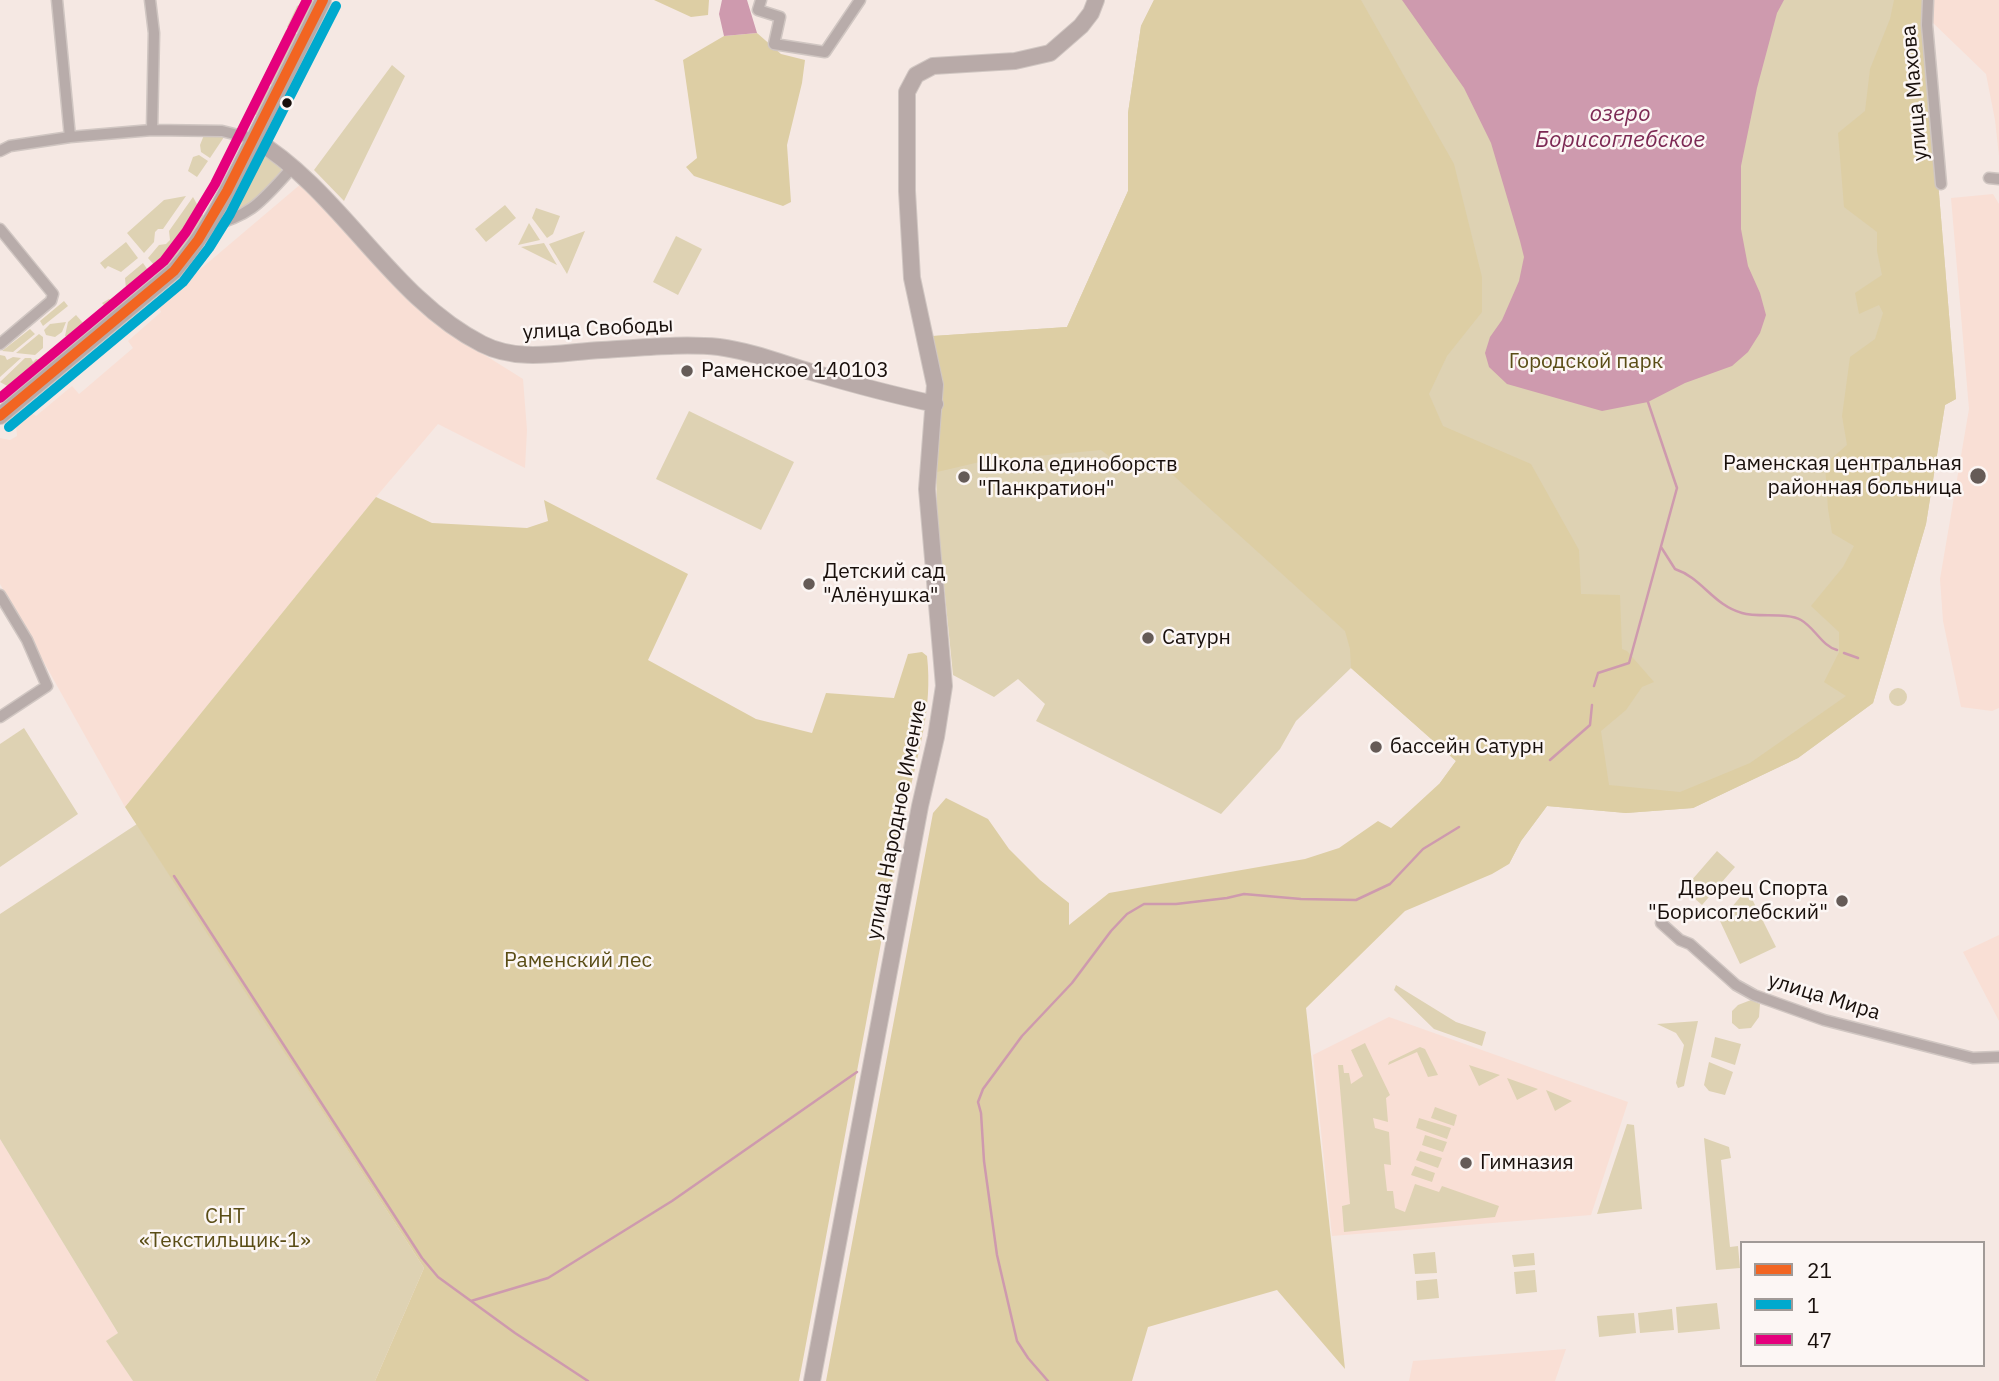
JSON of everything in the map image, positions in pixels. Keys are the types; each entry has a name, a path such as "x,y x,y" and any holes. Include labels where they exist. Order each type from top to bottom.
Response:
{"street":[{"path":"57,0 71,137"},
{"path":"150,0 154,33 152,130"},
{"path":"0,416 174,271 209,226 323,0"},
{"path":"761,0 758,10 780,17 774,44 825,52 860,0"},
{"name":"улица Народное Имение","path":"812,1381 944,686 927,489 935,385 912,278 907,92 916,75 933,66 1015,61 1050,53 1081,26 1091,13 1096,0"},
{"name":"улица Махова","path":"1928,0 1927,25 1941,184"},
{"path":"0,151 10,146 71,137 152,130 213,130 254,139"},
{"name":"улица Свободы","path":"254,139 293,167 439,317 485,346 523,356 681,346 718,347 739,350 834,379 935,404"},
{"path":"209,226 228,221 253,209 293,167"},
{"path":"0,229 53,294 51,301 0,344"},
{"path":"0,595 27,639 47,686 0,717"},
{"name":"улица Мира","path":"1661,923 1680,940 1690,944 1735,985 1769,1001 1824,1020 1973,1058 1999,1058"}],"shaded area":[{"path":"1931,0 1999,0 1999,156 1986,74 1931,21"},
{"path":"302,183 440,327 523,379 527,430 525,468 438,424 125,807 0,584 0,438 10,440 17,436 16,425 30,412 36,416 72,386 79,394 85,389 133,348 128,341 161,312 158,305"},
{"name":"Раменская центральная районная больница","path":"1993,194 1999,204 1999,708 1992,711 1961,707 1943,621 1940,579 1969,409 1951,198"},
{"path":"1999,935 1999,1021 1963,952"},
{"name":"Гимназия","path":"1389,1017 1628,1102 1591,1215 1332,1236 1313,1055"},
{"path":"0,1139 118,1333 107,1341 133,1381 0,1381"},
{"path":"1566,1349 1555,1381 1409,1381 1413,1361"}],"green space":[{"path":"309,0 317,0 300,33 287,27 297,6"},
{"path":"654,0 709,0 708,15 691,17"},
{"name":"Городской парк","path":"1154,0 1923,0 1956,399 1945,405 1926,524 1873,703 1798,758 1693,808 1626,813 1547,806 1521,841 1509,864 1440,783 1456,761 1351,668 1296,721 1280,749 1221,814 1036,721 1045,704 1018,679 994,697 953,675 937,515 936,462 940,443 942,381 933,336 1067,327 1128,191 1128,113 1141,26"},
{"path":"1154,0 1361,0 1454,164 1482,277 1482,312 1447,356 1429,394 1443,426 1531,464 1579,550 1581,594 1620,595 1622,649 1627,651 1654,682 1642,687 1626,710 1601,731 1609,785 1680,792 1750,763 1846,696 1824,682 1839,652 1839,632 1811,606 1843,567 1854,546 1832,533 1825,464 1847,445 1842,416 1850,357 1875,339 1883,313 1879,305 1859,314 1855,293 1882,275 1877,251 1877,232 1844,207 1838,133 1865,111 1870,69 1890,19 1894,0 1923,0 1956,399 1945,405 1926,524 1873,703 1798,758 1693,808 1626,813 1547,806 1521,841 1509,864 1492,874 1405,911 1306,1008 1345,1369 1277,1290 1148,1327 1132,1381 826,1381 933,813 946,798 988,819 1009,849 1040,880 1069,903 1069,925 1109,893 1305,859 1339,848 1378,821 1391,828 1440,783 1456,761 1351,668 1345,631 1163,466 1123,467 1101,450 984,461 937,472 942,381 933,336 1067,327 1128,191 1128,113 1141,26"},
{"path":"286,30 299,35 275,86 262,80"},
{"path":"757,33 781,54 805,60 787,145 791,202 783,206 694,176 686,167 697,158 683,60 724,36"},
{"path":"392,65 405,76 344,201 314,170"},
{"path":"261,83 273,89 260,117 248,111"},
{"path":"204,135 224,137 210,158 201,152 200,145"},
{"path":"263,154 281,166 281,171 246,209 239,211 234,203"},
{"path":"199,155 208,161 197,177 188,171 193,157"},
{"path":"186,196 163,229 155,232 154,242 144,253 127,233 164,200"},
{"path":"193,197 204,217 176,258 160,272 148,258 159,245 170,240 169,231"},
{"path":"505,205 516,218 486,242 475,229"},
{"path":"536,208 560,216 553,234 547,238 532,218"},
{"path":"529,223 540,240 518,245"},
{"path":"585,231 567,274 549,244"},
{"path":"676,236 702,249 678,295 653,282"},
{"path":"126,242 138,258 121,272 108,266 105,269 100,263"},
{"path":"544,243 557,265 521,247"},
{"path":"143,263 152,276 80,338 74,339 108,310 102,303 109,299 113,301 126,289 125,278"},
{"path":"64,301 68,306 43,326 40,321"},
{"path":"76,315 84,324 69,337 65,336 68,322"},
{"path":"66,322 62,332 55,337 46,335 44,330 50,324"},
{"path":"30,329 35,334 13,352 2,351"},
{"path":"39,334 43,337 43,348 35,355 16,353"},
{"path":"0,355 7,360 13,357 21,358 0,377"},
{"path":"25,358 31,358 33,362 36,359 43,360 11,388 0,382"},
{"path":"689,411 794,462 761,530 656,479"},
{"name":"Раменский лес","path":"376,497 432,523 527,528 548,521 544,500 688,574 648,660 756,719 812,733 826,693 894,698 908,654 922,652 927,656 928,694 923,730 799,1381 375,1381 424,1268 125,807"},
{"path":"1898,688 1904,691 1907,697 1904,703 1898,706 1892,703 1889,697 1892,691"},
{"path":"24,728 78,814 0,867 0,744"},
{"name":"СНТ «Текстильщик-1»","path":"137,824 424,1268 375,1381 133,1381 106,1341 118,1333 0,1139 0,914"},
{"path":"1717,851 1735,867 1702,905 1684,889"},
{"path":"1747,889 1776,947 1740,964 1720,921"},
{"path":"1396,985 1456,1022 1486,1032 1482,1046 1434,1029 1394,990"},
{"path":"1751,1000 1760,1004 1759,1017 1751,1028 1739,1029 1732,1023 1732,1011 1738,1005"},
{"path":"1698,1021 1684,1086 1678,1088 1676,1083 1684,1045 1676,1033 1657,1024"},
{"path":"1715,1037 1741,1044 1735,1065 1711,1057"},
{"path":"1365,1043 1390,1095 1386,1098 1388,1122 1373,1118 1375,1128 1389,1132 1391,1165 1384,1164 1387,1191 1393,1191 1395,1208 1405,1212 1415,1184 1439,1192 1442,1186 1499,1206 1495,1217 1344,1232 1342,1206 1350,1204 1338,1065 1343,1065 1344,1073 1349,1073 1351,1084 1363,1076 1351,1050"},
{"path":"1420,1047 1425,1049 1438,1075 1428,1077 1417,1052 1388,1065 1389,1062"},
{"path":"1709,1062 1733,1072 1725,1095 1709,1091 1704,1085"},
{"path":"1469,1065 1500,1075 1479,1086"},
{"path":"1507,1078 1538,1089 1517,1100"},
{"path":"1546,1090 1572,1101 1555,1111"},
{"path":"1435,1107 1457,1115 1454,1126 1431,1118"},
{"path":"1419,1118 1451,1128 1447,1139 1416,1128"},
{"path":"1627,1124 1634,1125 1642,1209 1597,1214"},
{"path":"1425,1135 1447,1142 1443,1152 1422,1145"},
{"path":"1704,1138 1729,1147 1731,1158 1721,1160 1730,1247 1738,1246 1740,1268 1716,1270"},
{"path":"1420,1151 1442,1158 1438,1168 1416,1160"},
{"path":"1415,1166 1435,1173 1432,1182 1411,1175"},
{"path":"1435,1252 1437,1273 1415,1274 1413,1254"},
{"path":"1534,1253 1535,1265 1514,1267 1512,1255"},
{"path":"1535,1270 1537,1292 1516,1294 1514,1272"},
{"path":"1437,1279 1439,1298 1417,1300 1416,1281"},
{"path":"1717,1303 1720,1329 1678,1333 1676,1307"},
{"path":"1672,1309 1674,1330 1640,1333 1638,1313"},
{"path":"1634,1313 1636,1333 1599,1337 1597,1316"}],"water":[{"path":"722,0 747,0 757,33 724,36 719,14"},
{"name":"озеро Борисоглебское","path":"1402,0 1784,0 1777,13 1757,88 1741,166 1741,229 1748,266 1766,315 1760,333 1748,352 1732,366 1685,383 1648,402 1602,411 1507,384 1489,367 1485,353 1490,337 1502,320 1519,281 1524,257 1491,143 1464,88"}],"waterway":[{"path":"1594,686 1598,673 1629,663 1677,488 1648,402"},
{"path":"1661,547 1675,569 1693,579 1723,604 1742,613 1801,620 1827,645 1837,650"},
{"path":"1844,653 1858,658"},
{"path":"1550,760 1590,725 1592,705"},
{"path":"1048,1381 1017,1341 997,1255 978,1102 983,1089 1022,1036 1072,983 1111,931 1127,914 1144,904 1176,904 1244,894 1356,900 1390,884 1423,849 1459,827"},
{"path":"174,876 422,1258 438,1277 515,1333 588,1381"},
{"path":"471,1301 548,1278 672,1201 857,1072"}],"transit line":[{"name":"47","path":"0,398 164,261 186,232 215,184 307,0"},
{"name":"21","path":"0,416 174,271 198,240 227,191 323,0"},
{"name":"1","path":"9,427 183,282 230,214 336,6"}],"place":[{"name":"Раменское 140103","path":"687,371"},
{"name":"Раменская центральная районная больница","path":"1978,476"},
{"name":"Школа единоборств \"Панкратион\"","path":"964,477"},
{"name":"Детский сад \"Алёнушка\"","path":"809,584"},
{"name":"Сатурн","path":"1148,638"},
{"name":"бассейн Сатурн","path":"1376,747"},
{"name":"Дворец Спорта \"Борисоглебский\"","path":"1842,901"},
{"name":"Гимназия","path":"1466,1163"}]}
